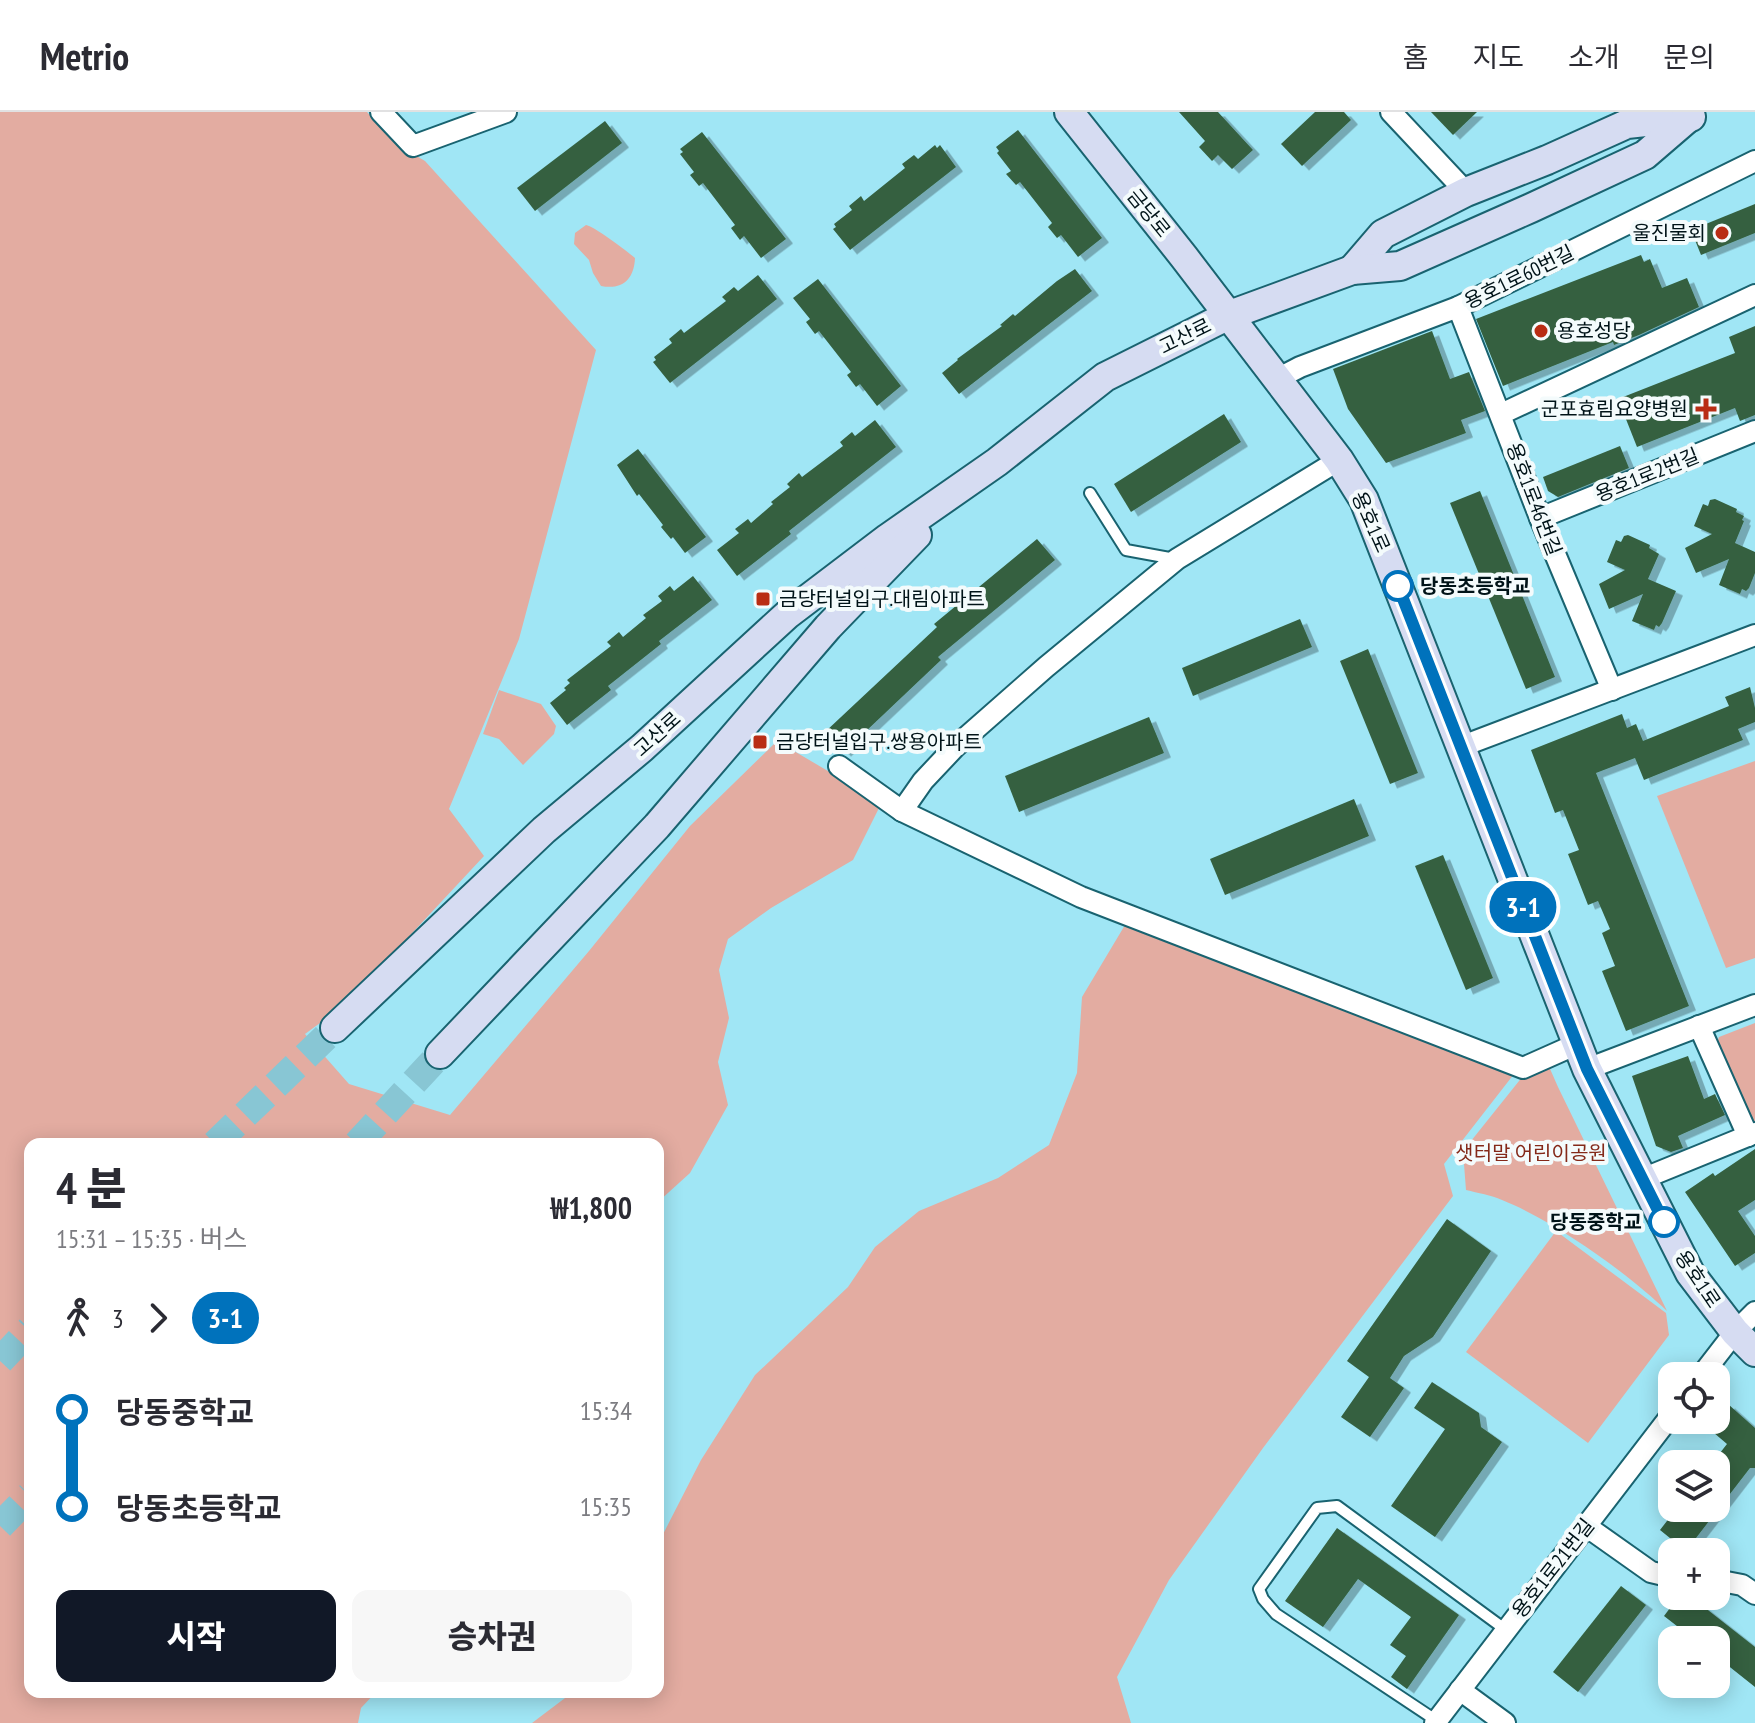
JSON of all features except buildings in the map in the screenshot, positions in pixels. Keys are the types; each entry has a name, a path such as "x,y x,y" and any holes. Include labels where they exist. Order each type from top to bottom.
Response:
{"street":[{"path":"381,112 413,146 506,112"},
{"name":"금당로","path":"1069,112 1227,316"},
{"path":"1391,112 1466,192"},
{"name":"고산로","path":"1352,270 1383,234 1466,192 1627,124 1697,115"},
{"name":"고산로","path":"335,1028 544,830 642,748 788,614 888,538 997,462 1105,377 1227,316 1352,270 1400,266 1645,155 1697,115"},
{"name":"용호1로60번길","path":"1277,379 1300,367 1458,307 1755,161"},
{"path":"1501,414 1755,295"},
{"name":"용호1로46번길","path":"1458,307 1540,518 1612,690"},
{"name":"용호1로","path":"1227,316 1339,460 1364,500 1582,1057 1690,1273 1748,1332"},
{"name":"용호1로2번길","path":"1540,518 1755,431"},
{"path":"902,811 923,781 955,747 1177,559 1339,460"},
{"name":"고산로","path":"440,1054 657,826 828,627 899,551 997,462"},
{"path":"1460,747 1755,635"},
{"path":"839,766 902,811 1081,897 1523,1068 1582,1057 1699,1026 1755,1005"},
{"path":"1642,1179 1752,1134 1699,1026"},
{"path":"1716,1362 1748,1332"},
{"name":"용호1로21번길","path":"1436,1722 1658,1432"},
{"path":"1586,1526 1651,1572 1658,1574"},
{"path":"1730,1583 1742,1585 1755,1594"},
{"path":"1460,1690 1505,1723"}],"lane":[{"path":"1090,493 1126,550 1177,559"},
{"path":"1436,1722 1276,1614 1263,1599 1259,1589 1317,1508 1337,1506 1506,1630"}],"green space":[{"path":"0,112 367,112 396,144 425,161 596,350 519,639 449,809 484,856 346,1004 305,1034 349,1084 450,1115 690,826 777,741 880,806 853,860 771,908 728,939 719,970 729,1018 718,1062 728,1105 690,1173 664,1197 664,1138 24,1138 24,1698 370,1698 361,1708 358,1723 0,1723"},
{"path":"586,225 635,258 626,282 601,286 589,260 574,244 575,233"},
{"path":"499,690 541,704 556,726 554,734 523,765 499,739 483,734"},
{"path":"1755,761 1755,958 1726,968 1657,796"},
{"path":"1125,925 1514,1074 1444,1164 1453,1196 1263,1448 1169,1580 1117,1677 1131,1723 532,1723 565,1698 664,1698 664,1532 701,1460 755,1375 848,1287 875,1247 919,1211 998,1178 1049,1145 1077,1073 1082,997"},
{"path":"1755,1023 1754,1123 1746,1120 1716,1045 1719,1037"},
{"name":"샛터말 어린이공원","path":"1547,1062 1667,1311 1611,1264 1567,1234 1523,1209 1489,1195 1466,1190 1463,1151 1527,1071"},
{"path":"1556,1231 1666,1313 1669,1335 1588,1443 1466,1352"}],"tunnel":[{"path":"221,1138 335,1028"},
{"path":"363,1138 440,1054"},
{"path":"0,1361 24,1335"},
{"path":"0,1526 24,1501"}],"bus line":[{"name":"3-1","path":"1398,586 1587,1069 1664,1222"}],"place":[{"name":"울진물회","path":"1722,233"},
{"name":"용호성당","path":"1541,331"},
{"name":"군포효림요양병원","path":"1706,409"},
{"name":"당동초등학교","path":"1398,586"},
{"name":"금당터널입구.대림아파트","path":"763,599"},
{"name":"금당터널입구.쌍용아파트","path":"760,742"},
{"name":"당동중학교","path":"1664,1222"}]}
